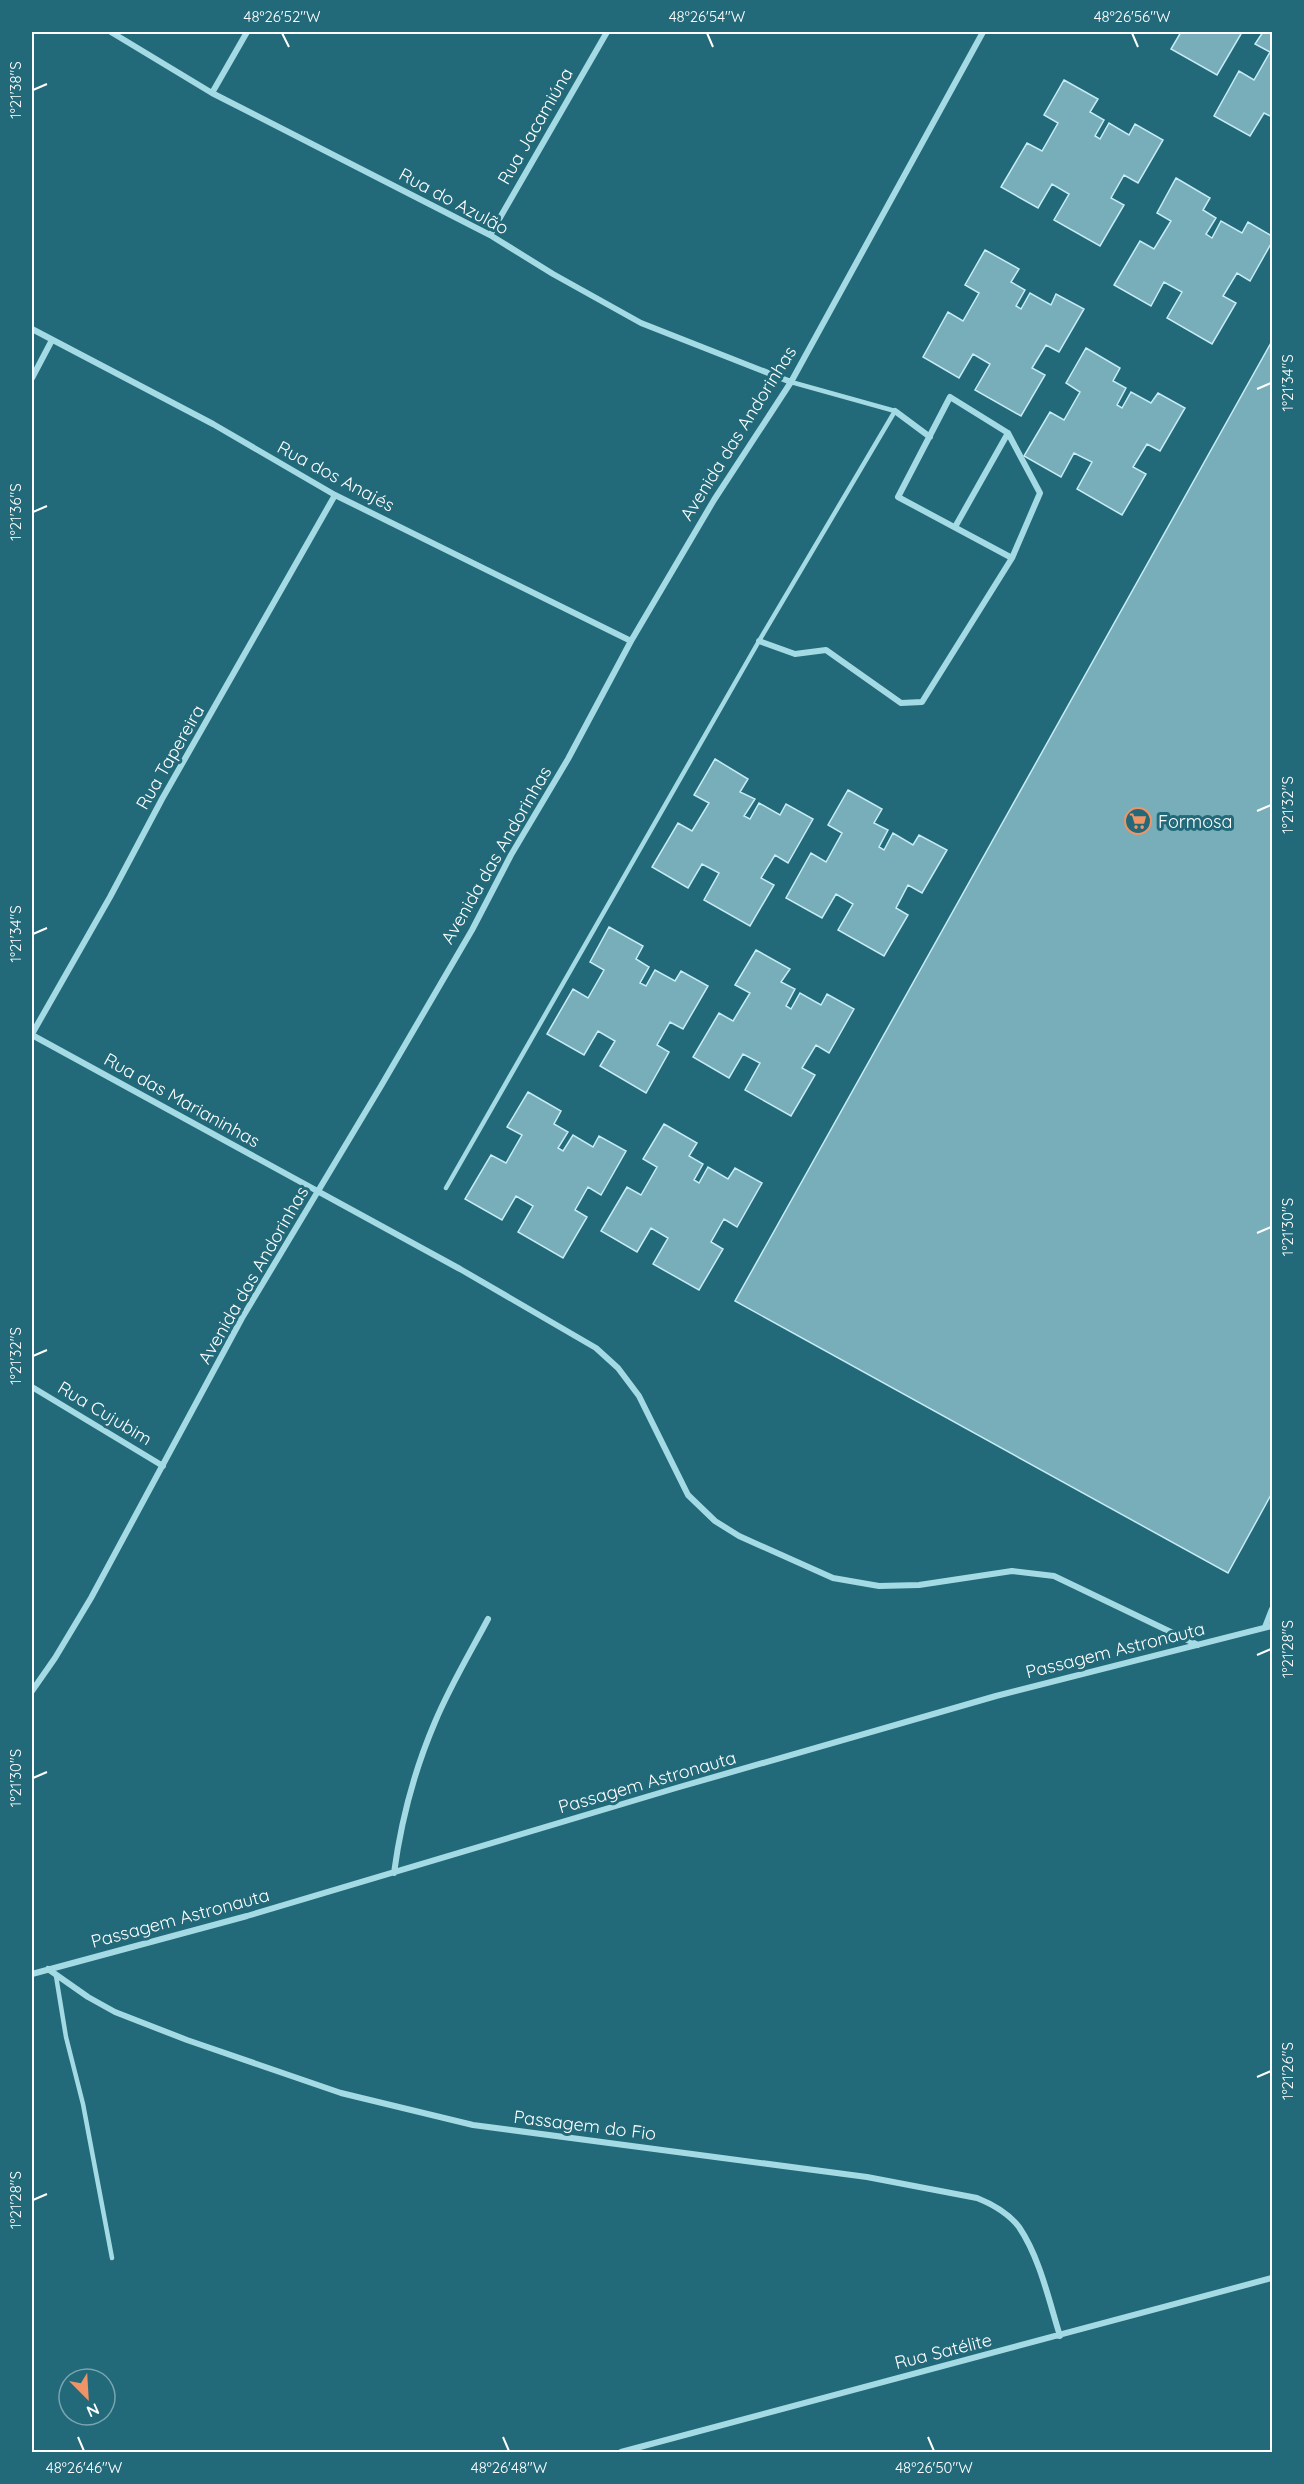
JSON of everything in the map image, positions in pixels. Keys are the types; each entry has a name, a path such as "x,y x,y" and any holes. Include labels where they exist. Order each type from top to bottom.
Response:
{"street":[{"name":"Rua do Azulão","path":"111,32 212,93 490,235 553,274 641,322 790,382"},
{"path":"212,93 247,32"},
{"name":"Rua Jacamiúna","path":"490,235 607,32"},
{"name":"Avenida das Andorinhas","path":"32,1691 91,1598 242,1318 472,930 511,855 568,759 630,641 714,500 790,382 983,32"},
{"name":"Rua dos Anajés","path":"32,329 213,424 335,495 630,641"},
{"path":"32,378 52,340"},
{"path":"759,641 795,654 826,650 901,703 922,702 1012,558 1040,493 1008,433 950,398 898,497 1012,558"},
{"path":"895,411 930,437"},
{"path":"956,527 1008,433"},
{"name":"Rua Tapereira","path":"32,1034 110,897 162,798 335,495"},
{"name":"Rua das Marianinhas","path":"32,1034 460,1269 596,1348 618,1368 639,1396 688,1495 715,1521 739,1536 833,1578 879,1586 919,1585 1012,1571 1054,1576 1198,1645"},
{"name":"Rua Cujubim","path":"32,1387 163,1466"},
{"path":"1265,1628 1272,1609"},
{"path":"394,1873 406,1805 421,1758 436,1720 488,1619"},
{"name":"Passagem Astronauta","path":"32,1974 394,1873 676,1788 996,1696 1272,1626"},
{"name":"Passagem do Fio","path":"48,1969 115,2012 187,2040 341,2093 485,2127 867,2177 977,2198 991,2204 1018,2226 1038,2268 1060,2336"},
{"name":"Rua Satélite","path":"621,2452 1272,2278"}],"lane":[{"path":"446,1188 759,641 895,411 790,382"},
{"path":"56,1976 66,2037 83,2104 112,2258"}],"building":[{"path":"1181,32 1237,32 1241,34 1217,75 1171,49"},
{"path":"1263,32 1272,32 1272,117 1264,113 1250,136 1214,116 1239,71 1254,80 1270,52 1255,44"},
{"path":"1064,80 1098,99 1090,112 1104,120 1095,136 1100,139 1109,123 1129,135 1135,124 1163,140 1138,183 1124,175 1111,198 1124,205 1100,246 1054,220 1069,194 1052,184 1038,208 1001,187 1027,143 1042,151 1058,123 1044,115"},
{"path":"1176,178 1210,198 1203,210 1216,218 1206,234 1212,238 1221,221 1242,233 1248,222 1272,236 1272,242 1250,281 1237,273 1223,296 1236,303 1212,344 1167,318 1182,292 1164,282 1151,306 1114,285 1140,241 1154,249 1171,221 1157,213"},
{"path":"985,250 1019,269 1011,282 1025,290 1016,306 1021,309 1030,293 1051,305 1056,294 1084,309 1059,352 1046,345 1032,368 1045,375 1021,416 975,390 990,364 973,354 959,378 923,357 948,312 963,321 979,293 965,285"},
{"name":"Formosa","path":"1272,341 1272,1493 1228,1573 735,1301"},
{"path":"1086,348 1120,368 1113,381 1126,388 1117,405 1122,408 1131,392 1151,403 1158,393 1185,408 1160,451 1147,444 1133,467 1146,474 1122,515 1077,489 1092,462 1074,453 1061,477 1024,456 1050,412 1064,420 1080,392 1066,383"},
{"path":"715,759 748,779 740,792 755,799 744,816 750,819 759,803 780,815 786,804 813,819 788,863 775,855 761,878 774,885 750,926 704,900 719,873 702,864 688,888 652,867 678,823 692,831 709,803 694,795"},
{"path":"848,790 882,809 874,823 888,830 879,847 884,850 893,833 913,845 919,835 947,850 922,893 908,885 896,908 908,915 884,956 838,930 853,904 836,894 822,918 786,898 811,853 826,862 842,833 828,825"},
{"path":"609,927 643,946 636,959 649,967 640,983 646,986 655,970 675,981 681,971 708,986 683,1029 670,1022 657,1045 669,1052 646,1093 600,1066 615,1041 598,1031 584,1055 547,1034 573,989 588,998 604,970 590,962"},
{"path":"756,950 790,969 781,982 795,989 786,1006 791,1009 800,993 821,1005 827,994 854,1009 829,1053 816,1045 802,1068 815,1075 791,1116 745,1090 760,1063 743,1054 729,1078 693,1057 719,1013 733,1021 750,993 735,985"},
{"path":"528,1092 561,1111 554,1124 568,1132 558,1148 563,1151 573,1135 593,1147 599,1136 626,1151 601,1195 588,1187 575,1210 587,1217 563,1258 518,1232 533,1206 516,1196 502,1220 465,1199 491,1155 506,1163 522,1135 507,1127"},
{"path":"664,1124 697,1143 689,1156 703,1164 694,1180 699,1183 708,1167 728,1179 735,1168 762,1183 737,1227 724,1219 711,1242 723,1249 699,1290 653,1264 668,1238 651,1228 637,1252 601,1231 627,1187 641,1195 657,1167 643,1159"}],"place":[{"name":"Formosa","path":"1138,821"}]}
